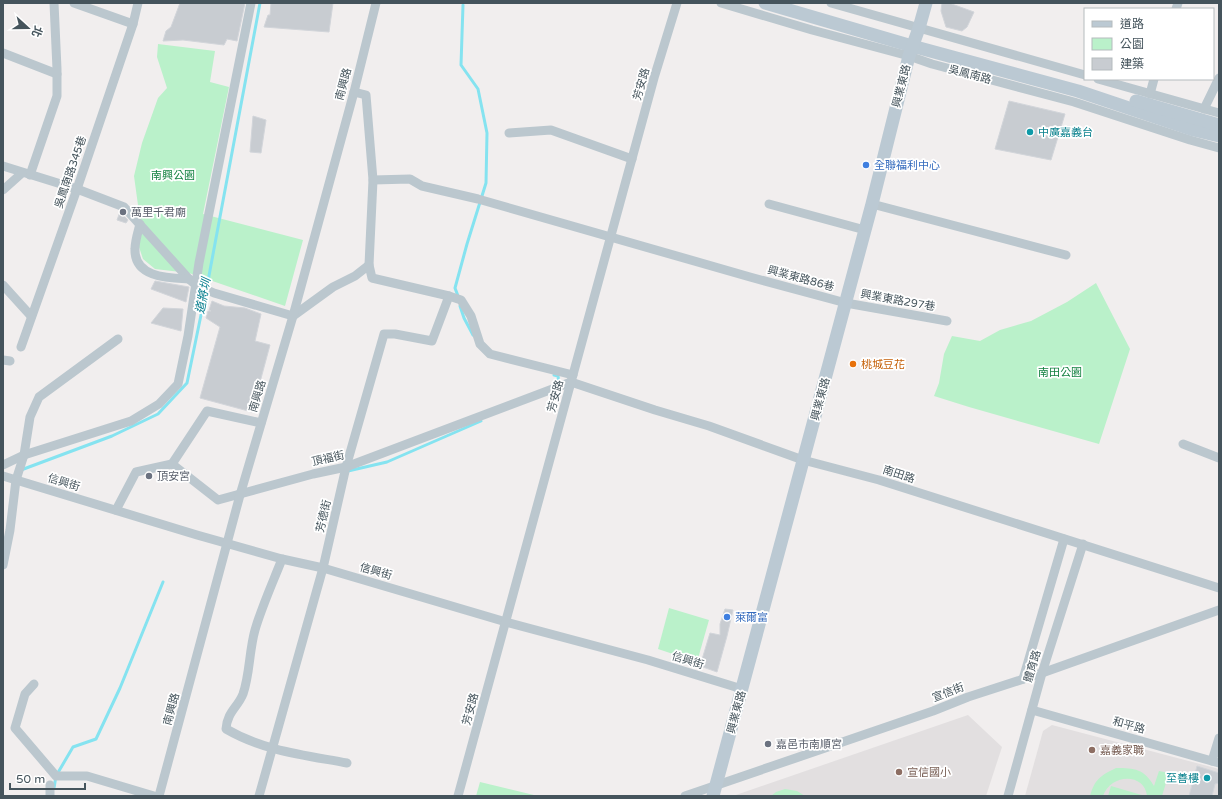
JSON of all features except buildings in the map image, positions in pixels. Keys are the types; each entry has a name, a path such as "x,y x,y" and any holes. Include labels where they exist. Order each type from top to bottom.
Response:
{"street":[{"path":"3,190 26,174 57,96 54,3"},
{"path":"74,3 133,24"},
{"name":"吳鳳南路345巷","path":"21,347 77,189 133,24 138,3"},
{"path":"3,465 24,456 131,421 159,404 178,384 188,336 192,282 199,263 251,3"},
{"name":"南興路","path":"159,796 240,495 293,316 354,92 376,3"},
{"name":"芳安路","path":"458,796 632,159 677,3"},
{"name":"吳鳳南路","path":"721,3 812,30 914,42 1084,75"},
{"name":"吳鳳南路","path":"764,3 1219,125"},
{"name":"吳鳳南路","path":"790,3 1078,91 1194,130 1219,136"},
{"name":"吳鳳南路","path":"830,3 914,42 932,64 1074,102 1219,148"},
{"name":"興業東路","path":"715,791 846,303 914,42 926,3"},
{"path":"3,53 57,74"},
{"path":"1204,109 1219,78"},
{"path":"1101,80 1219,113"},
{"path":"1150,94 1154,80"},
{"path":"140,224 135,250 138,263 147,272 162,278 192,282 214,293 293,316 333,287 355,276 369,265 373,180 366,95 354,92"},
{"path":"509,133 551,130 632,159"},
{"path":"3,166 77,189 124,207 192,282"},
{"name":"興業東路86巷","path":"373,180 410,179 422,186 478,199 611,238 846,303"},
{"path":"769,204 865,230"},
{"path":"872,204 1066,255"},
{"name":"南田路","path":"369,265 372,278 461,300 471,316 480,344 490,354 572,378 655,410 709,426 803,460 879,480 1219,588"},
{"path":"3,285 31,316"},
{"name":"芳德街","path":"259,796 323,568 346,467 384,334 395,334 432,341 449,296"},
{"name":"興業東路297巷","path":"846,303 947,321"},
{"path":"3,565 10,530 13,475 24,456 30,417 39,397 118,339"},
{"name":"頂福街","path":"172,464 218,500 313,474 346,467 572,378"},
{"path":"116,510 136,472 172,464 207,411 261,423"},
{"path":"1183,444 1219,458"},
{"name":"信興街","path":"13,475 116,510 227,543 282,559 323,568 506,622 648,660 742,689"},
{"path":"1023,679 1064,539"},
{"name":"體育路","path":"1008,796 1042,673 1083,544"},
{"path":"282,559 255,631 242,696 231,711 226,723 226,729 240,737 272,749 347,763"},
{"name":"宣信街","path":"685,796 715,791 1023,679 1219,610"},
{"path":"34,684 25,694 15,728 56,776 87,776 154,796"},
{"name":"和平路","path":"1032,710 1215,762"},
{"path":"1215,762 1219,738"},
{"path":"50,785 50,796"}],"shaded area":[{"name":"宣信國小","path":"968,715 1002,747 986,796 733,796"},
{"name":"嘉義家職","path":"1052,725 1219,769 1219,796 1025,796 1043,731"}],"green space":[{"name":"南興公園","path":"158,44 215,51 210,82 229,87 203,214 303,240 285,306 189,273 155,269 143,259 138,244 141,227 134,176 142,143 158,98 167,88 157,57"},
{"name":"南田公園","path":"1096,283 1130,349 1099,444 934,396 939,383 944,354 952,336 980,341 1000,330 1031,321 1067,302"},
{"path":"669,608 709,620 697,662 658,649"},
{"path":"1116,768 1129,768 1143,773 1154,786 1159,771 1169,773 1162,796 1147,796 1145,788 1140,783 1127,779 1113,783 1107,788 1103,796 1090,796 1096,782 1106,773"},
{"path":"480,782 538,796 476,796"},
{"path":"1111,786 1145,796 1108,796"},
{"path":"785,789 797,791 805,796 771,796 776,792"}],"waterway":[{"name":"道將圳","path":"21,470 112,436 158,414 187,383 208,281 260,3"},
{"path":"458,296 455,288 486,183 487,133 478,89 461,65 463,5"},
{"path":"460,306 464,318 473,335"},
{"path":"554,375 558,376 559,384"},
{"path":"348,471 387,462 481,421"},
{"path":"54,788 56,776 73,747 96,739 120,688 163,582"}],"place":[{"name":"中廣嘉義台","path":"1030,132"},
{"name":"全聯福利中心","path":"866,165"},
{"name":"萬里千君廟","path":"123,212"},
{"name":"桃城豆花","path":"853,364"},
{"name":"頂安宮","path":"149,476"},
{"name":"萊爾富","path":"727,617"},
{"name":"嘉邑市南順宮","path":"768,744"},
{"name":"嘉義家職","path":"1092,750"},
{"name":"宣信國小","path":"899,772"},
{"name":"至善樓","path":"1207,778"}]}
